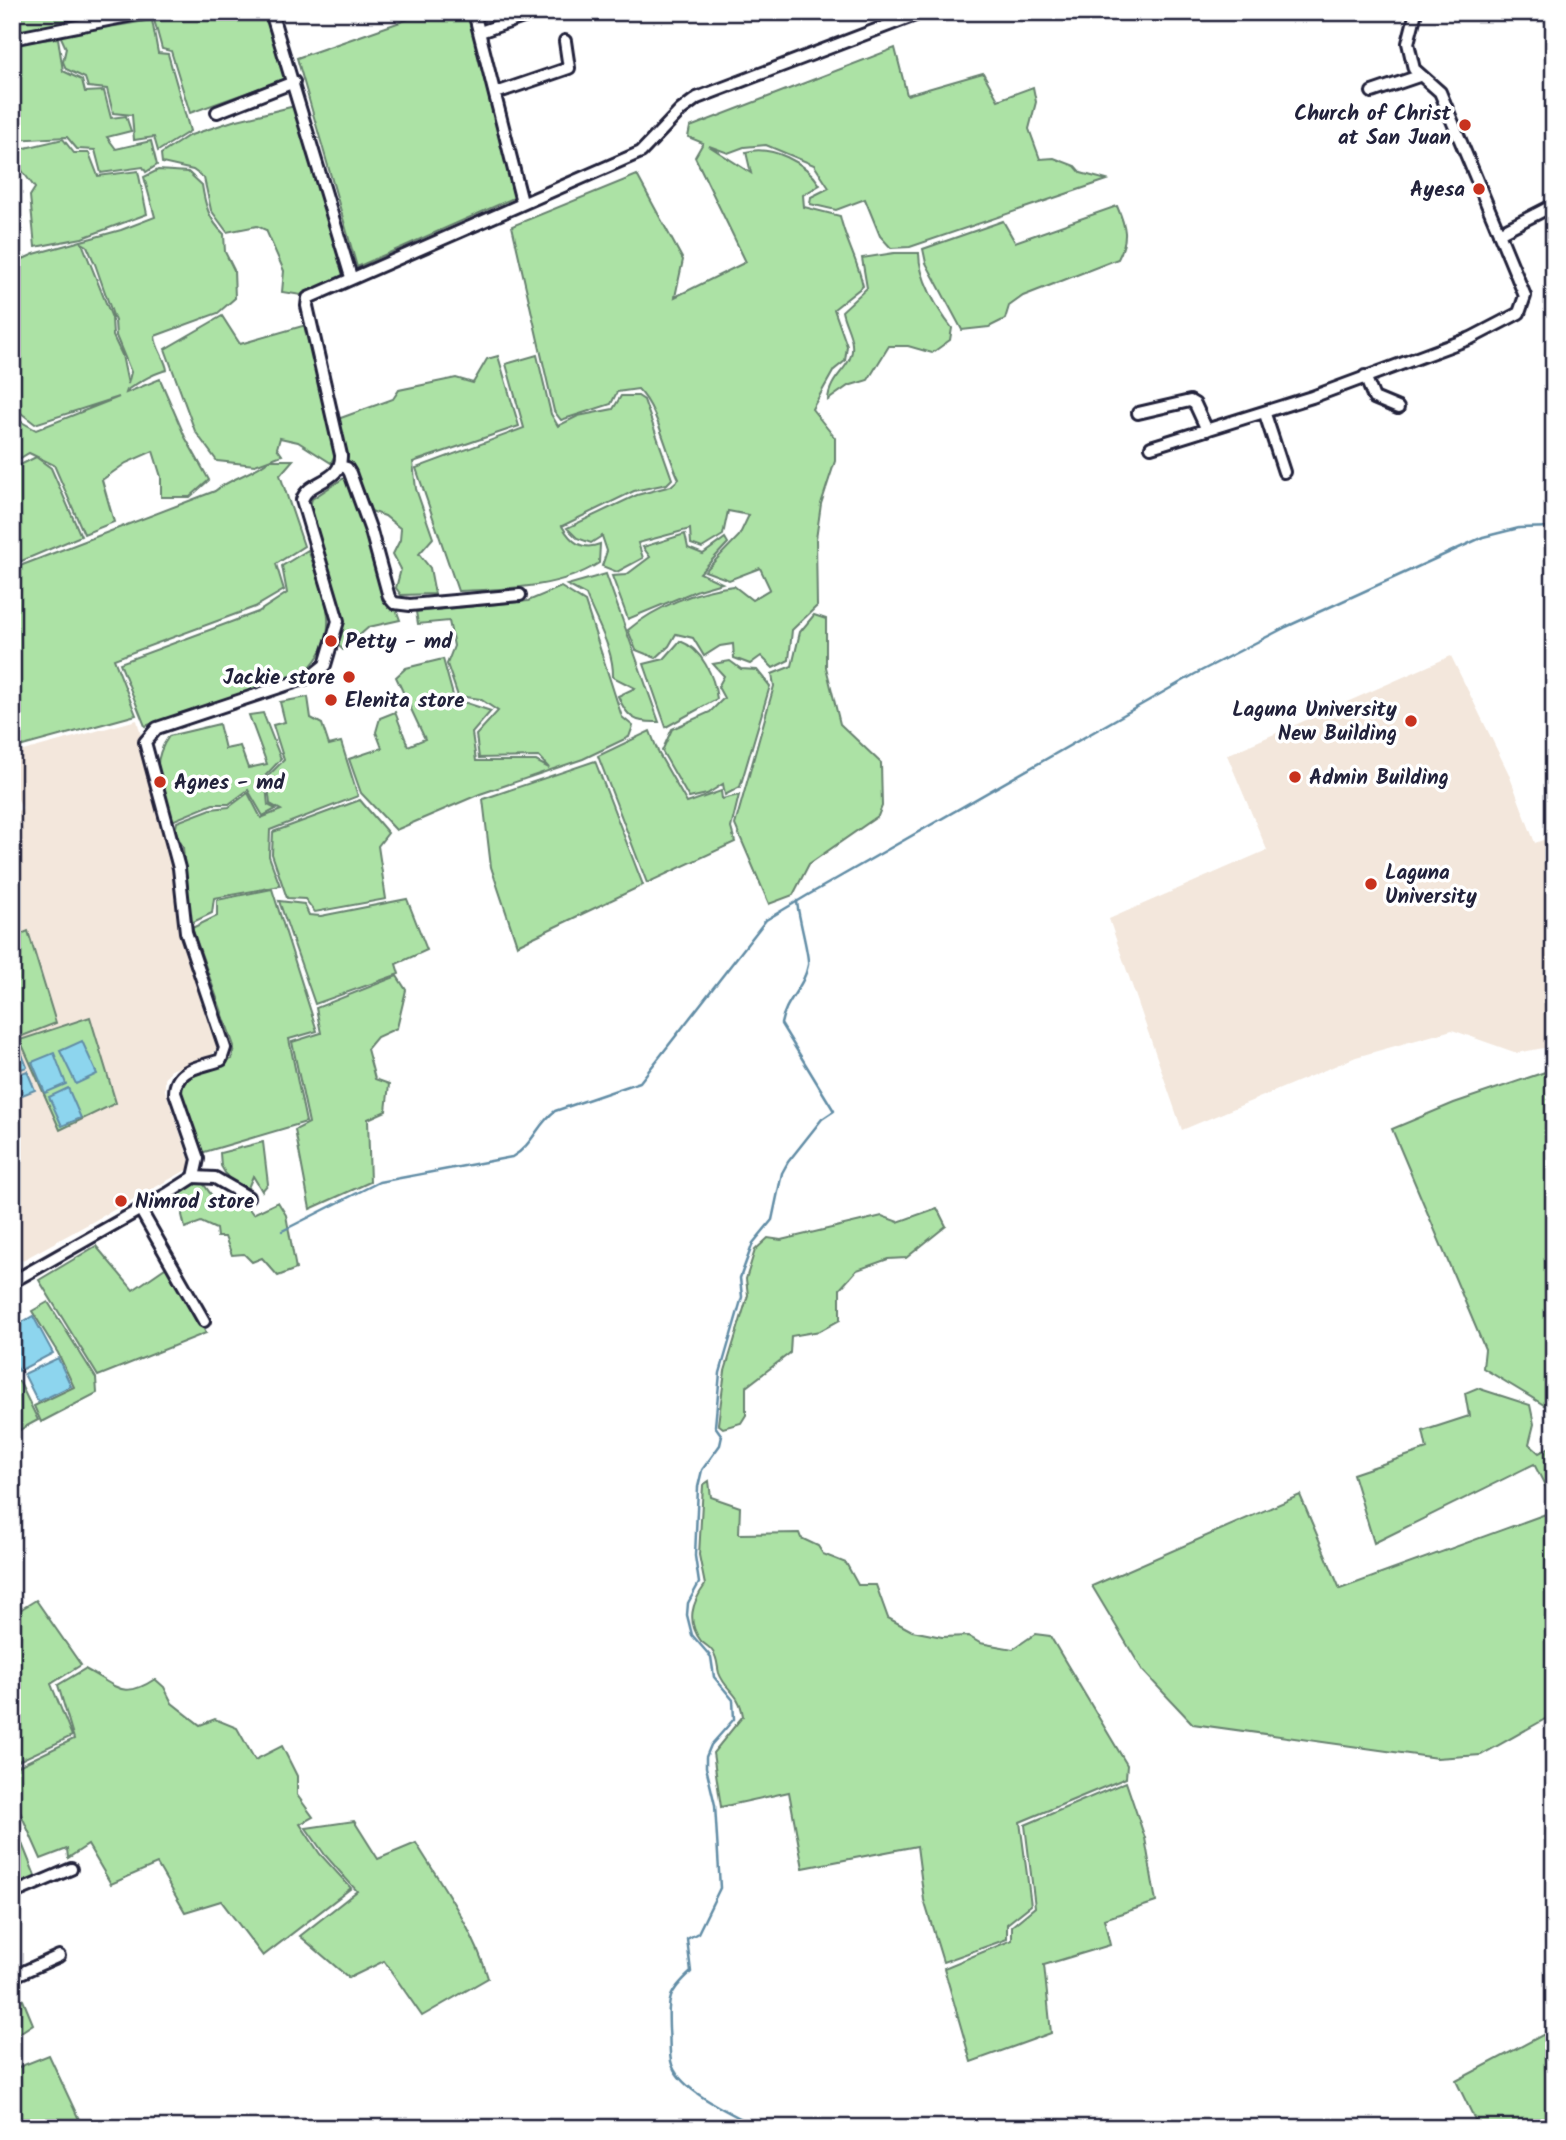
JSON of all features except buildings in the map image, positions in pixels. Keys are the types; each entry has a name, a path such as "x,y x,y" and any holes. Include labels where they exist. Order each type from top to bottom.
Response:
{"street":[{"path":"12,39 148,12"},
{"path":"271,12 351,277"},
{"path":"474,12 522,202"},
{"path":"480,32 538,12"},
{"path":"194,1177 198,1159 175,1093 175,1081 182,1073 221,1060 225,1048 186,932 179,868 145,742 157,728 310,677 325,665 338,621 302,497 334,475 340,466 341,455 307,301 311,295 351,277 641,152 681,110 697,98 923,12"},
{"path":"1151,447 1265,414 1471,338 1519,313 1525,296 1440,92 1419,76 1410,57 1408,43 1416,12"},
{"path":"496,93 569,68 565,41"},
{"path":"1372,92 1419,76"},
{"path":"217,112 294,82"},
{"path":"1499,233 1554,205"},
{"path":"1365,376 1374,398 1398,408"},
{"path":"1138,413 1190,401 1195,404 1207,430"},
{"path":"1265,414 1284,472"},
{"path":"340,466 347,468 350,473 394,603 410,605 520,595"},
{"path":"12,1282 194,1177 215,1178 248,1197"},
{"path":"140,1209 204,1321"},
{"path":"12,1894 71,1869"},
{"path":"12,1977 59,1956"}],"shaded area":[{"name":"Laguna University","path":"1451,656 1508,772 1535,843 1554,836 1554,1046 1517,1053 1452,1030 1356,1057 1182,1130 1109,919 1267,850 1227,755"},
{"path":"137,720 172,857 181,933 217,1047 211,1057 171,1070 165,1079 165,1090 192,1167 21,1261 12,1240 12,813 23,809 12,788 12,754"}],"green space":[{"path":"12,12 115,12 12,33"},
{"path":"162,12 264,12 285,79 190,113 171,51 162,49 153,16"},
{"path":"429,12 467,12 516,197 357,267 297,58"},
{"path":"152,20 158,53 168,54 190,131 158,151 154,137 134,140 132,115 113,113 107,89 88,87 85,78 66,69 63,62 66,48 60,35"},
{"path":"58,38 63,71 82,80 85,92 104,91 111,118 126,116 131,131 107,137 116,149 151,141 157,165 146,172 143,167 101,173 95,150 77,149 67,137 12,140 12,44"},
{"path":"895,48 907,95 983,73 998,100 1033,87 1036,102 1029,129 1040,159 1054,158 1075,166 1081,173 1107,180 910,247 891,248 880,236 865,199 836,210 810,204 811,197 829,188 814,165 766,145 744,147 728,153 709,146 751,173 746,152 756,150 777,153 806,169 820,185 803,195 804,207 840,216 863,286 834,309 847,346 845,361 834,370 812,409 835,438 835,461 821,504 816,539 817,606 792,630 789,660 773,668 761,656 750,664 734,658 733,644 720,646 704,656 693,638 676,634 669,646 656,658 636,650 628,630 664,607 720,588 734,586 752,600 770,589 760,568 729,580 705,571 739,536 749,515 728,511 723,535 702,548 691,544 690,529 638,543 643,558 617,572 602,566 607,551 602,536 591,543 577,538 567,528 637,495 671,486 679,479 651,407 638,389 617,392 611,404 561,420 554,411 512,226 637,175 683,260 675,297 746,262 695,157 703,143 688,137 690,127"},
{"path":"295,106 347,273 301,295 282,292 284,271 266,230 257,226 227,232 211,210 204,178 193,170 162,163 161,154 188,136 233,121"},
{"path":"63,139 74,153 89,153 98,176 138,171 147,214 82,238 35,247 30,196 35,188 12,157 12,151"},
{"path":"158,170 188,172 202,185 208,212 224,234 225,252 234,270 235,298 218,313 155,336 167,370 146,378 126,393 160,379 185,437 209,480 190,497 161,497 161,477 153,451 126,463 102,480 114,522 84,534 54,465 29,453 12,463 12,412 18,420 36,430 119,397 35,424 12,406 12,264 34,254 121,230 155,217 144,177","holes":["82,243 87,246 115,321 116,336 131,372 128,384 122,355 113,336 112,318"]},
{"path":"1117,206 1125,232 1124,245 1118,259 1023,296 1009,306 1005,319 989,327 962,330 926,263 923,249 1003,221 1015,242"},
{"path":"894,253 919,253 922,273 930,293 952,328 950,340 932,353 908,346 889,346 868,380 848,386 828,400 829,391 852,352 842,311 867,288 862,258"},
{"path":"222,316 240,344 306,325 336,453 331,463 298,442 280,438 277,448 282,455 255,465 217,461 195,431 165,349"},
{"path":"537,355 551,414 558,426 578,416 613,409 621,396 638,396 644,400 672,479 667,484 634,491 562,526 569,537 582,546 600,544 599,563 583,572 531,586 458,591 416,468 524,428 506,364"},
{"path":"498,356 519,426 413,462 416,489 433,538 419,554 430,568 435,594 401,595 396,588 401,569 393,554 400,540 401,529 385,516 371,511 354,467 347,460 338,419 393,399 399,390 456,378 473,383 487,359"},
{"path":"36,457 51,468 81,536 12,565 12,469"},
{"path":"269,460 293,460 280,475 304,546 276,564 284,590 255,607 114,659 136,715 12,749 12,569 215,491"},
{"path":"347,476 400,620 369,627 343,650 338,645 343,615 309,510 312,499"},
{"path":"685,534 688,548 703,554 725,538 728,543 700,573 722,583 628,619 612,576 626,575 650,557 643,547"},
{"path":"308,550 328,614 328,629 317,659 304,673 145,726 120,663 258,612 287,593 282,566"},
{"path":"606,574 659,722 638,720 625,709 618,696 635,688 613,677 608,646 586,595 567,585"},
{"path":"561,587 585,602 622,717 633,726 629,737 583,759 480,794 396,830 361,793 349,759 382,748 376,732 380,718 395,712 408,746 425,739 396,677 406,668 443,659 454,699 491,711 472,733 476,761 536,761 549,768 539,757 479,758 476,735 498,711 480,699 458,696 447,664 454,646 449,621 418,624 416,612 528,601"},
{"path":"814,615 826,619 826,667 840,724 881,763 882,806 878,816 809,864 793,895 769,904 735,825 774,686 772,674 792,666 800,632"},
{"path":"680,641 695,650 706,664 717,699 666,727 644,664 664,659"},
{"path":"730,661 741,669 757,670 770,686 740,787 725,795 723,784 707,794 689,798 662,751 672,729 710,712 724,698 718,687 724,676 713,664"},
{"path":"308,697 311,718 322,724 329,745 341,742 358,796 270,830 269,856 280,886 214,898 212,913 189,924 183,847 175,832 177,822 211,809 229,807 248,793 261,818 281,810 270,804 267,777 284,760 273,725 285,722 280,702"},
{"path":"263,713 281,759 265,776 268,805 276,809 263,816 248,790 229,804 213,804 172,821 158,778 159,758 169,736 219,724 225,749 240,746 248,768 267,764 249,715"},
{"path":"650,731 659,754 687,803 721,791 722,799 739,795 731,828 735,842 647,883 598,756"},
{"path":"595,761 643,885 517,945 491,867 483,799"},
{"path":"360,800 388,833 378,846 386,899 315,912 305,899 287,898 272,854 273,832"},
{"path":"272,889 317,1031 289,1039 306,1122 201,1153 182,1104 181,1084 184,1076 232,1059 234,1046 192,928 217,916 217,900"},
{"path":"407,899 427,950 396,964 399,974 315,1004 279,901 304,904 309,915 321,916"},
{"path":"28,931 56,1023 12,1040 12,938"},
{"path":"397,976 406,990 397,1028 377,1037 367,1049 375,1079 389,1084 386,1111 368,1119 370,1182 310,1209 295,1130 309,1123 292,1042 321,1033 316,1008"},
{"path":"90,1017 116,1103 60,1130 20,1040"},
{"path":"1554,1069 1554,1406 1544,1405 1483,1368 1485,1349 1392,1129 1454,1103"},
{"path":"263,1142 268,1184 262,1191 253,1176 248,1188 231,1183 221,1166 220,1153"},
{"path":"200,1181 221,1205 230,1198 244,1202 253,1214 278,1202 286,1215 296,1269 278,1276 262,1258 252,1262 244,1254 232,1255 225,1237 217,1237 216,1229 201,1222 185,1228 182,1215 185,1199 166,1206 164,1201"},
{"path":"937,1208 946,1226 906,1258 888,1259 857,1270 840,1289 840,1320 820,1331 791,1336 790,1353 746,1387 746,1415 741,1423 723,1428 718,1424 725,1371 748,1295 746,1279 755,1250 768,1238 781,1240 882,1216 898,1222"},
{"path":"96,1246 133,1290 168,1266 206,1333 98,1376 39,1280"},
{"path":"48,1302 96,1378 97,1393 41,1422 34,1406 74,1387 58,1353 32,1311"},
{"path":"19,1381 38,1420 12,1434 12,1385"},
{"path":"1477,1388 1530,1405 1534,1424 1529,1444 1539,1453 1554,1445 1554,1503 1534,1464 1374,1543 1353,1474 1427,1449 1423,1431 1469,1416 1465,1393"},
{"path":"709,1481 711,1497 740,1507 739,1534 799,1533 801,1538 818,1546 823,1554 846,1563 858,1585 876,1585 888,1618 912,1631 942,1637 968,1636 980,1643 1013,1649 1035,1634 1050,1636 1127,1765 1126,1778 1020,1822 1031,1905 1007,1924 1007,1939 943,1962 924,1900 917,1846 803,1868 789,1792 721,1807 713,1753 743,1716 739,1701 719,1673 715,1655 701,1641 693,1626 694,1605 705,1585 699,1555 703,1485"},
{"path":"1300,1495 1340,1589 1554,1511 1554,1714 1481,1755 1437,1758 1193,1724 1143,1671 1092,1586"},
{"path":"36,1600 81,1665 51,1684 72,1736 12,1764 12,1615"},
{"path":"85,1669 112,1685 127,1690 144,1686 155,1679 164,1687 172,1703 200,1725 215,1719 237,1728 255,1760 282,1746 297,1776 297,1795 313,1817 300,1824 320,1854 351,1888 263,1956 221,1901 185,1912 157,1864 111,1884 88,1845 68,1858 67,1849 41,1859 12,1794 12,1769 74,1739 58,1685"},
{"path":"1126,1782 1145,1838 1156,1902 1104,1919 1110,1945 1044,1965 1051,2033 971,2062 944,1968 1012,1940 1012,1926 1035,1907 1025,1825"},
{"path":"12,1819 36,1878 12,1889"},
{"path":"354,1821 378,1859 416,1843 456,1908 482,1960 488,1978 422,2016 384,1961 349,1978 300,1936 357,1891 325,1855 306,1828"},
{"path":"23,2000 33,2024 12,2038 12,2004"},
{"path":"1554,2029 1554,2128 1479,2128 1456,2081"},
{"path":"12,2055 19,2067 49,2055 83,2128 12,2128"}],"water":[{"path":"16,1039 27,1067 12,1072 12,1040"},
{"path":"82,1041 97,1074 76,1084 60,1051"},
{"path":"54,1053 66,1084 45,1093 32,1062"},
{"path":"27,1071 35,1090 12,1099 12,1077"},
{"path":"68,1088 81,1118 62,1126 49,1097"},
{"path":"33,1316 53,1353 19,1371 12,1358 12,1328"},
{"path":"58,1358 71,1386 38,1402 24,1374"}],"waterway":[{"path":"282,1231 379,1182 512,1157 525,1147 555,1111 640,1082 766,920 1195,674 1286,627 1483,537 1519,528 1554,527"},
{"path":"759,2128 695,2092 675,2072 670,2057 669,2010 674,1991 691,1972 687,1939 698,1933 720,1888 715,1805 706,1757 711,1745 734,1719 733,1700 714,1677 711,1657 692,1635 687,1615 688,1603 699,1583 695,1556 698,1487 702,1470 720,1445 722,1436 715,1426 720,1373 742,1297 740,1278 753,1243 772,1220 782,1173 788,1162 822,1119 834,1111 781,1024 786,1008 803,981 808,965 797,901"}],"place":[{"name":"Church of Christ at San Juan","path":"1465,125"},
{"name":"Ayesa","path":"1479,189"},
{"name":"Petty - md","path":"331,641"},
{"name":"Jackie store","path":"349,677"},
{"name":"Elenita store","path":"331,700"},
{"name":"Laguna University New Building","path":"1411,721"},
{"name":"Admin Building","path":"1295,777"},
{"name":"Agnes - md","path":"160,782"},
{"name":"Laguna University","path":"1371,884"},
{"name":"Nimrod store","path":"121,1201"}]}
